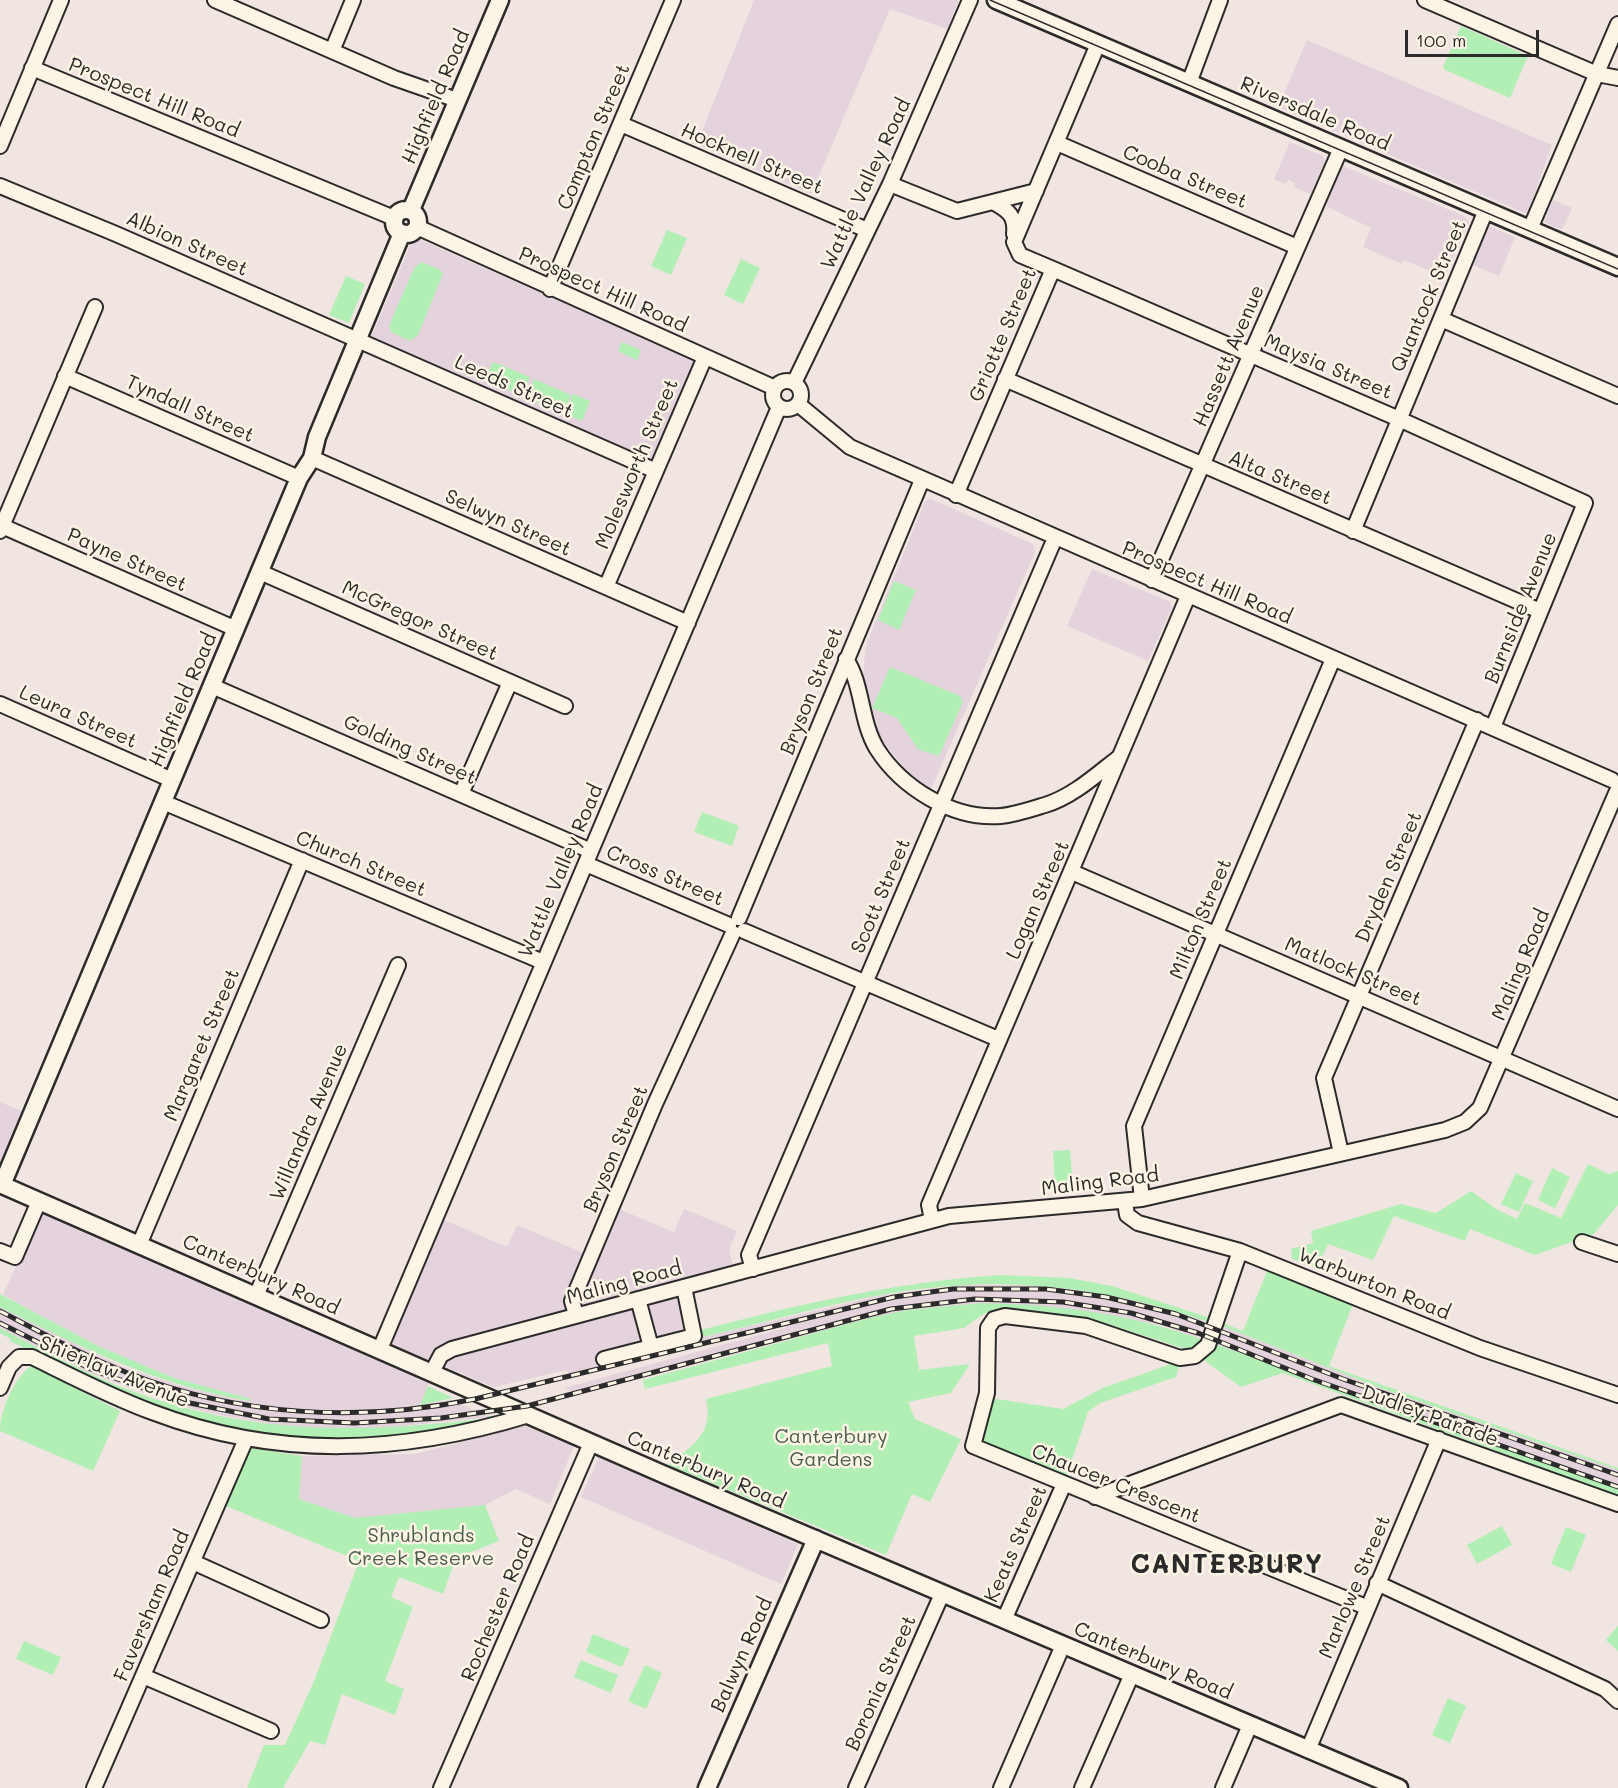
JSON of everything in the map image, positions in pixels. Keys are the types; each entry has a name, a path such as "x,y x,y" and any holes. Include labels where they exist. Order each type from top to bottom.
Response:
{"main road":[{"name":"Highfield Road","path":"1,1184 299,478 312,458 317,437 404,226 417,218 411,210 500,0"},
{"name":"Riversdale Road","path":"996,0 1618,267"},
{"name":"Canterbury Road","path":"1,1184 591,1443 1399,1788"},
{"name":"Balwyn Road","path":"707,1788 816,1539"}],"street":[{"path":"0,146 61,0"},
{"path":"215,0 394,78 457,100"},
{"path":"332,51 353,0"},
{"name":"Compton Street","path":"550,289 673,0"},
{"name":"Wattle Valley Road","path":"794,383 890,184 970,0"},
{"path":"1185,81 1220,0"},
{"path":"1425,0 1597,74 1618,78"},
{"path":"1530,229 1618,24"},
{"name":"Griotte Street","path":"956,495 1053,269 1020,255 1014,242 1098,44"},
{"name":"Prospect Hill Road","path":"32,69 404,226 775,388"},
{"name":"Hocknell Street","path":"621,124 867,230"},
{"name":"Cooba Street","path":"1057,143 1297,247"},
{"name":"Hassett Avenue","path":"1152,580 1341,148"},
{"path":"890,184 957,211 1036,190"},
{"name":"Albion Street","path":"0,186 358,339"},
{"path":"993,202 1007,209 1015,222 1014,242"},
{"name":"Quantock Street","path":"1353,531 1486,210"},
{"name":"Maysia Street","path":"1053,269 1399,419 1585,503"},
{"path":"1,529 94,307"},
{"path":"1441,319 1618,396"},
{"name":"Leeds Street","path":"358,339 656,471"},
{"name":"Molesworth Street","path":"606,587 705,357"},
{"name":"Tyndall Street","path":"65,376 299,478"},
{"name":"Alta Street","path":"1005,379 1540,612"},
{"path":"782,382 794,383 800,392 798,404 790,409 779,407 774,401 775,388 782,382"},
{"name":"Prospect Hill Road","path":"798,404 850,447 1493,727 1616,784"},
{"name":"Wattle Valley Road","path":"380,1349 779,407"},
{"name":"Selwyn Street","path":"312,458 688,623"},
{"name":"Bryson Street","path":"576,1315 572,1301 655,1104 737,927 922,480"},
{"name":"Burnside Avenue","path":"1493,727 1585,503"},
{"name":"Payne Street","path":"1,529 236,629"},
{"name":"Scott Street","path":"753,1269 749,1255 1055,538"},
{"name":"McGregor Street","path":"260,572 565,706"},
{"name":"Logan Street","path":"932,1220 929,1205 1188,596"},
{"path":"846,659 853,670 862,716 876,747 892,769 911,786 942,804 960,810 1001,816 1046,805 1084,784 1120,757"},
{"name":"Milton Street","path":"1142,1199 1134,1126 1333,659"},
{"path":"461,794 510,682"},
{"name":"Golding Street","path":"212,686 461,794 589,857"},
{"name":"Leura Street","path":"0,704 172,780"},
{"name":"Dryden Street","path":"1341,1153 1324,1078 1477,720"},
{"path":"1084,784 1096,785 1103,796"},
{"name":"Maling Road","path":"432,1372 441,1355 452,1349 932,1220 949,1216 1142,1199 1445,1130 1465,1122 1480,1108 1616,784"},
{"name":"Church Street","path":"164,802 543,962"},
{"name":"Cross Street","path":"589,857 737,927 998,1039"},
{"name":"Margaret Street","path":"139,1245 302,860"},
{"name":"Matlock Street","path":"1072,872 1618,1109"},
{"name":"Willandra Avenue","path":"256,1296 398,965"},
{"path":"0,1251 15,1257 39,1201"},
{"name":"Warburton Road","path":"1125,1202 1127,1215 1138,1222 1240,1251 1480,1348 1618,1395"},
{"path":"1582,1242 1618,1254"},
{"name":"Chaucer Crescent","path":"1240,1251 1208,1346 1195,1356 1180,1358 1086,1326 1005,1316 994,1318 988,1328 987,1393 973,1446 1366,1607"},
{"path":"603,1359 694,1336 684,1287"},
{"path":"638,1299 651,1347"},
{"name":"Shierlaw Avenue","path":"0,1388 9,1366 20,1357 32,1357 109,1395 153,1413 246,1439 354,1447 415,1443 492,1426 529,1415"},
{"path":"492,1426 500,1414 495,1400"},
{"name":"Dudley Parade","path":"1095,1497 1341,1405 1618,1504"},
{"name":"Faversham Road","path":"94,1788 246,1439"},
{"name":"Marlowe Street","path":"1308,1750 1366,1607 1439,1439"},
{"name":"Rochester Road","path":"441,1788 591,1443"},
{"name":"Keats Street","path":"1004,1620 1064,1484"},
{"path":"192,1562 321,1620"},
{"path":"1377,1583 1605,1689 1618,1701"},
{"name":"Boronia Street","path":"856,1788 942,1593"},
{"path":"1001,1788 1064,1645"},
{"path":"1082,1788 1132,1674"},
{"path":"143,1676 271,1731"},
{"path":"1222,1788 1250,1725"}],"shaded area":[{"path":"754,0 957,0 958,2 947,29 890,9 811,194 697,144"},
{"path":"1307,40 1552,145 1527,214 1278,107"},
{"path":"1290,142 1323,156 1325,161 1310,194 1294,187 1295,183 1288,180 1285,184 1274,179"},
{"path":"1343,166 1464,216 1469,222 1445,277 1404,260 1402,264 1363,247 1371,228 1326,206"},
{"path":"1553,200 1572,208 1562,230 1544,222"},
{"path":"1489,226 1515,237 1499,276 1473,265"},
{"path":"414,237 696,361 652,461 371,337"},
{"path":"931,499 1033,544 1035,552 931,789 906,771 879,736 866,697 863,675 866,645 925,501"},
{"path":"1092,569 1170,602 1172,607 1148,661 1067,626"},
{"path":"0,1102 24,1112 0,1167"},
{"path":"614,1207 674,1232 684,1209 737,1231 729,1250 737,1281 687,1293 699,1338 883,1295 962,1285 1036,1285 1112,1294 1203,1320 1197,1338 1161,1325 982,1303 908,1310 790,1339 788,1336 582,1394 564,1388 785,1328 784,1324 570,1378 567,1370 494,1387 386,1342 439,1218 507,1247 517,1225 593,1257"},
{"path":"40,1212 429,1383 420,1405 452,1400 489,1417 384,1428 339,1429 273,1425 171,1403 82,1370 0,1328 0,1307 125,1368 181,1386 240,1400 250,1401 251,1399 174,1378 98,1346 3,1295"},
{"path":"1222,1326 1383,1389 1618,1470 1618,1489 1215,1344"},
{"path":"525,1426 574,1446 550,1504 516,1489 485,1505 355,1518 299,1499 302,1456 415,1454"},
{"path":"599,1457 798,1544 781,1584 581,1497"}],"green space":[{"path":"1461,26 1528,56 1510,98 1445,70 1443,67"},
{"path":"667,230 687,238 671,275 651,266"},
{"path":"741,259 760,268 743,304 724,295"},
{"path":"422,262 440,270 443,274 418,335 410,341 391,332 389,326 414,268"},
{"path":"346,276 365,284 349,323 329,315"},
{"path":"622,342 641,350 637,360 618,351"},
{"path":"493,362 530,377 522,396 485,380"},
{"path":"534,379 571,395 563,413 526,398"},
{"path":"573,394 590,401 582,421 565,414"},
{"path":"894,581 916,590 899,630 878,620"},
{"path":"890,667 960,696 963,702 939,756 918,749 897,718 872,708"},
{"path":"702,812 739,826 732,846 694,832"},
{"path":"1070,1150 1073,1186 1055,1187 1053,1151"},
{"path":"1588,1164 1609,1174 1618,1171 1618,1205 1594,1234 1535,1255 1470,1229 1465,1241 1394,1216 1373,1260 1328,1244 1317,1268 1292,1259 1291,1249 1313,1243 1311,1231 1401,1204 1436,1213 1471,1191 1498,1210 1517,1219 1525,1203 1561,1218"},
{"path":"1552,1168 1570,1177 1555,1208 1538,1200"},
{"path":"1516,1173 1533,1181 1519,1212 1501,1204"},
{"path":"1267,1271 1353,1304 1329,1366 1618,1468 1618,1470 1383,1389 1222,1326 1223,1323 1243,1331"},
{"path":"1001,1275 1069,1278 1112,1286 1210,1318 1208,1322 1103,1294 1031,1285 994,1284 921,1289 865,1298 699,1338 697,1331 773,1312 885,1289 961,1278"},
{"path":"0,1294 98,1346 174,1378 251,1399 250,1401 184,1386 122,1364 0,1307"},
{"name":"Canterbury Gardens","path":"982,1303 1068,1308 1094,1312 1148,1323 1204,1340 1198,1349 1189,1350 1114,1326 1001,1312 985,1313 964,1328 914,1336 919,1370 970,1364 951,1393 908,1402 915,1419 961,1439 930,1502 912,1494 886,1555 668,1465 693,1445 704,1430 708,1411 706,1399 832,1366 828,1343 645,1389 643,1380 873,1317 908,1310"},
{"path":"0,1328 107,1381 155,1399 201,1412 248,1421 341,1428 438,1424 488,1418 487,1415 494,1418 491,1421 372,1442 265,1438 180,1417 73,1372 10,1341 11,1339 0,1333"},
{"path":"1215,1344 1618,1489 1618,1495 1283,1373 1241,1387 1202,1359"},
{"path":"1170,1360 1180,1363 1176,1377 1100,1403 1088,1412 1065,1480 979,1443 990,1398 1063,1409 1103,1388 1168,1365"},
{"path":"31,1366 120,1411 93,1471 0,1431 2,1414 9,1396 19,1378"},
{"path":"428,1386 453,1398 420,1405"},
{"name":"Shrublands Creek Reserve","path":"250,1448 302,1456 299,1499 355,1518 485,1505 499,1541 456,1558 443,1594 399,1577 391,1597 413,1607 385,1681 404,1689 395,1715 342,1694 325,1745 310,1741 283,1788 247,1788 264,1745 285,1745 314,1681 359,1561 226,1506"},
{"path":"1502,1526 1512,1545 1477,1564 1467,1545"},
{"path":"1566,1527 1586,1535 1571,1572 1551,1564"},
{"path":"1618,1626 1618,1651 1606,1640"},
{"path":"593,1634 630,1649 622,1667 586,1652"},
{"path":"24,1641 61,1657 53,1675 16,1659"},
{"path":"581,1660 618,1675 611,1693 574,1677"},
{"path":"645,1665 662,1673 646,1709 628,1701"},
{"path":"1448,1698 1466,1706 1450,1743 1432,1735"}],"tram line":[{"path":"990,0 1618,269"}],"railway":[{"path":"0,1311 95,1359 170,1387 212,1399 256,1406 343,1413 431,1407 475,1399 894,1297 953,1289 1046,1289 1106,1297 1176,1314 1343,1379 1618,1475"},
{"path":"0,1323 95,1371 180,1401 269,1419 354,1423 441,1418 527,1406 891,1309 975,1299 1063,1302 1131,1313 1198,1333 1312,1379 1618,1487"}],"district":[{"name":"CANTERBURY","path":"1227,1565"}]}
